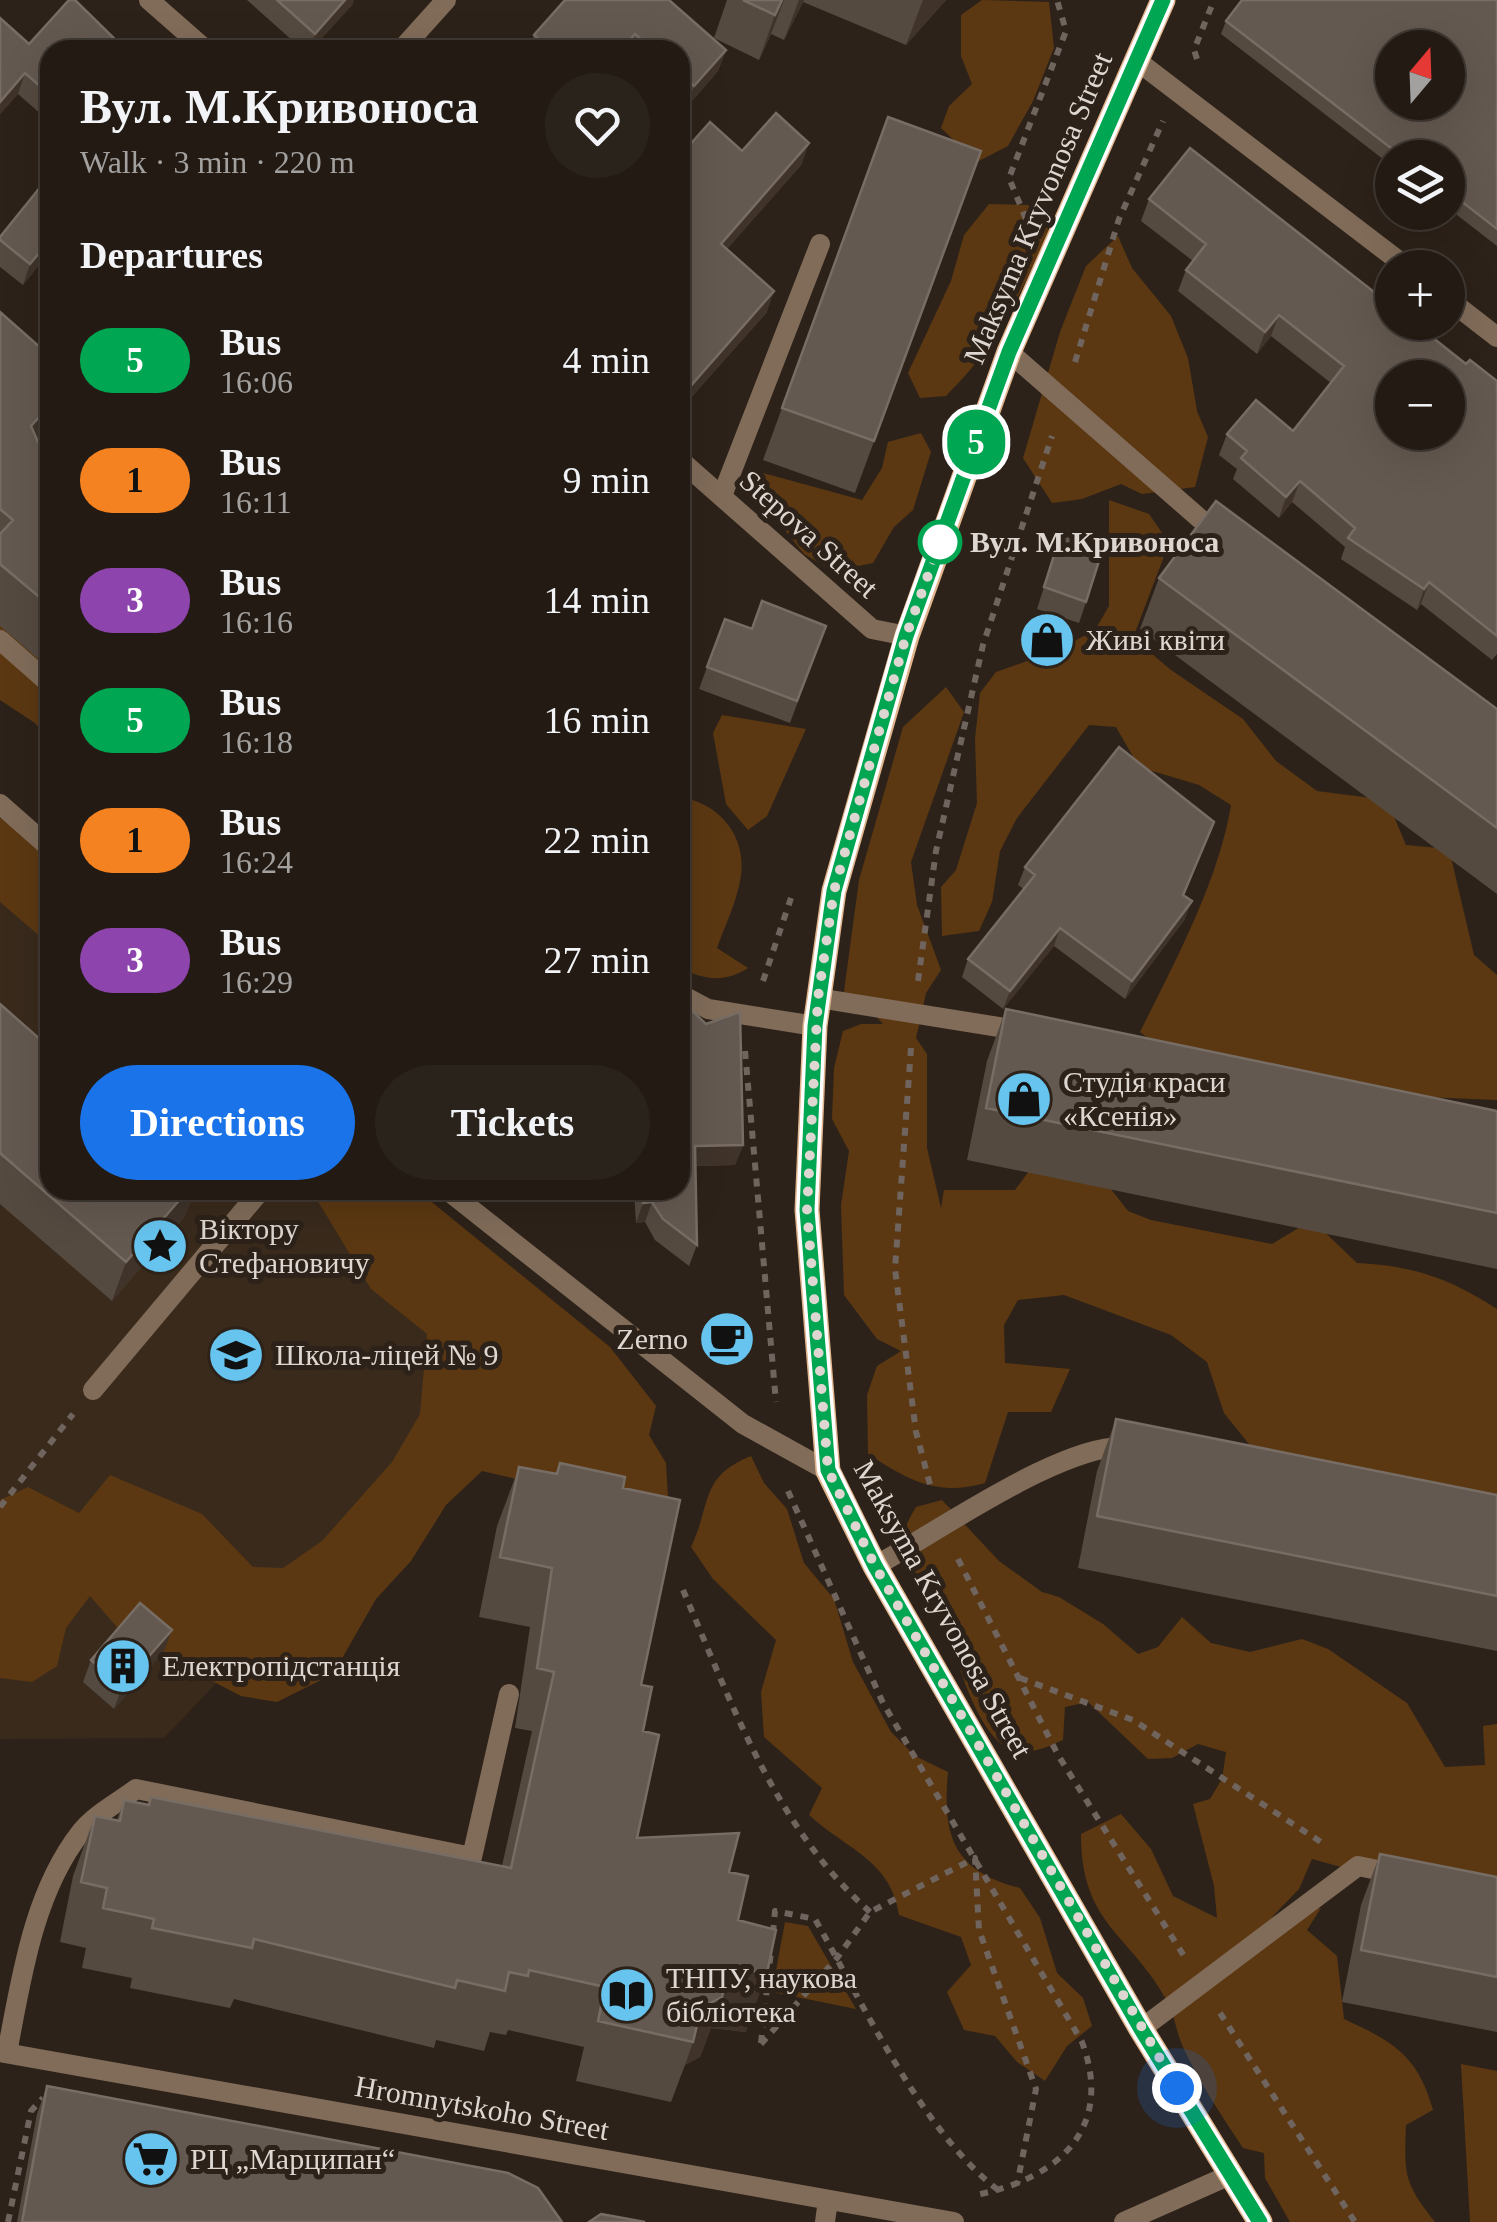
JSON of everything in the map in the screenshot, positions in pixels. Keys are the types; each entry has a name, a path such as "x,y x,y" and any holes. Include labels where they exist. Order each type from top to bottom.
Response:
{"main road":[{"name":"Maksyma Kryvonosa Street","path":"1163,0 1009,352 906,636 834,891 815,1026 807,1210 828,1470 875,1566 1141,2029 1260,2222"}],"street":[{"path":"149,0 195,40"},
{"path":"410,40 446,0"},
{"path":"1136,60 1385,250"},
{"path":"722,496 820,244"},
{"path":"1465,312 1497,337"},
{"path":"1009,352 1192,516 1240,551"},
{"name":"Stepova Street","path":"690,469 872,630 906,636"},
{"path":"0,640 40,675"},
{"path":"0,804 40,839"},
{"path":"818,998 1051,1036"},
{"path":"690,999 708,1009 815,1026"},
{"path":"93,1390 253,1200"},
{"path":"460,1200 742,1424 828,1470"},
{"path":"875,1566 1066,1458 1122,1446 1159,1453"},
{"path":"4,2053 23,1966 50,1887 82,1830 136,1789 472,1857 510,1694"},
{"path":"1141,2029 1358,1866 1410,1876"},
{"name":"Hromnytskoho Street","path":"4,2053 954,2222"},
{"path":"1124,2222 1230,2174"},
{"path":"824,2222 828,2200"}],"path":[{"path":"1214,0 1119,219 983,645 936,851 914,1016 895,1269 916,1432 942,1528 1058,1755 1355,2222"},
{"path":"1194,50 1197,60"},
{"path":"0,1507 93,1390"},
{"path":"682,1590 771,1786 822,1864 870,1912"},
{"path":"1018,1677 1133,1720 1358,1866"},
{"path":"998,2190 970,2169 922,2102 837,1958 815,1919 775,1911 761,2044 837,1958 870,1912 975,1858 979,1930 1036,2089 1017,2185"},
{"path":"8,2222 31,2111 43,2098"}],"shaded area":[{"path":"982,0 1049,2 1054,48 1033,101 1008,146 977,162 941,128 949,106 972,84 961,56 961,15"},
{"path":"989,204 1028,205 1049,230 1017,298 980,358 946,396 920,398 908,373 951,281 964,235"},
{"path":"1118,236 1132,268 1171,316 1188,358 1197,411 1208,437 1195,487 1142,494 1121,484 1082,499 1052,503 1023,458 1060,332 1086,266"},
{"path":"921,433 931,452 913,510 894,527 873,563 833,571 804,554 752,489 759,472 862,500 882,468 888,442"},
{"path":"1109,500 1149,514 1169,543 1133,638 1171,670 1243,719 1276,761 1317,791 1387,800 1406,845 1449,849 1474,955 1497,975 1497,1100 1401,1096 1342,1104 1318,1073 1202,1060 1159,1044 1140,1032 1206,892 1231,805 1199,785 1139,767 1116,727 1089,725 1017,818 1000,851 992,902 979,931 942,936 941,887 956,870 977,803 975,739 980,693 996,672 1055,651 1095,630 1109,606"},
{"path":"0,605 40,640 40,729 0,700"},
{"path":"946,687 964,712 911,862 917,905 941,970 926,993 916,1038 927,1054 927,1148 941,1208 944,1190 1015,1190 1037,1160 1104,1180 1128,1211 1151,1220 1272,1244 1312,1220 1357,1263 1414,1271 1463,1289 1497,1309 1497,1505 1257,1454 1224,1413 1207,1362 1171,1335 1064,1295 1018,1300 1004,1325 1005,1363 1070,1369 1051,1412 1008,1412 985,1483 952,1488 924,1484 868,1454 867,1395 877,1366 901,1351 877,1339 844,1295 841,1205 849,1151 832,1119 834,1068 843,1031 861,1024 883,1024 865,1004 843,999 859,880 903,727"},
{"path":"722,715 806,729 767,816 748,830 726,804 713,733"},
{"path":"690,800 719,815 736,837 742,865 738,889 717,948 748,968 723,978 690,972"},
{"path":"0,818 40,841 40,936 0,902"},
{"name":"Школа-ліцей № 9","path":"0,876 40,911 40,1200 393,1200 491,1275 453,1435 164,1738 0,1739"},
{"path":"317,1200 429,1200 610,1347 656,1406 649,1435 666,1463 669,1515 482,1471 446,1505 411,1561 376,1599 333,1674 277,1702 241,1696 170,1659 135,1648 90,1596 66,1628 57,1666 32,1682 0,1678 0,1500 28,1487 79,1513 110,1475 202,1514 253,1567 283,1568 322,1541 392,1462 420,1414 427,1334 371,1289"},
{"path":"751,1456 764,1483 787,1509 804,1563 834,1599 853,1662 891,1732 915,1756 948,1772 947,1815 957,1848 980,1872 1020,1888 1040,1918 1057,1973 1083,1998 1092,2026 1067,2046 1045,2081 1017,2062 995,2036 964,2030 947,1992 971,1965 961,1937 899,1915 887,1881 877,1868 809,1815 822,1788 764,1737 761,1692 776,1640 713,1579 691,1547 715,1482 734,1464"},
{"path":"942,1500 999,1561 1042,1592 1059,1597 1103,1624 1138,1654 1158,1647 1182,1617 1211,1643 1250,1652 1302,1639 1328,1649 1407,1703 1445,1767 1485,1765 1483,1726 1497,1724 1497,1899 1392,1881 1312,1859 1299,1889 1272,1917 1321,1908 1307,1930 1337,1956 1344,2019 1402,2053 1420,2076 1433,2110 1406,2125 1406,2167 1417,2197 1435,2222 1290,2222 1265,2178 1264,2153 1243,2148 1212,2100 1184,2049 1166,1999 1098,1908 1083,1864 1081,1834 1121,1814 1151,1849 1173,1896 1217,1918 1214,1886 1193,1804 1210,1799 1222,1779 1226,1752 1198,1744 1172,1758 1148,1759 1088,1702 1065,1707 1063,1740 1026,1752 1004,1746 974,1705 942,1620 906,1551 906,1528 916,1507"},
{"path":"785,1922 808,1926 856,2009 772,1992"},
{"path":"1461,2064 1497,2071 1497,2222 1470,2222"}],"building":[{"path":"69,0 75,0 116,40 40,40 40,86 25,73 0,102 0,18 29,44"},
{"path":"277,0 345,0 315,34"},
{"path":"565,0 669,0 726,50 694,86 690,82 690,40 642,40 635,34 630,40 540,40 534,35"},
{"path":"743,0 782,0 775,15"},
{"path":"1242,0 1497,0 1497,229 1465,204 1465,140 1381,140 1226,21"},
{"path":"776,113 809,143 721,244 774,291 690,387 690,145 710,122 742,151"},
{"path":"888,117 981,151 874,441 782,408"},
{"path":"1190,148 1375,293 1375,340 1436,340 1461,360 1375,360 1375,450 1465,450 1465,363 1470,360 1497,381 1497,636 1429,582 1424,589 1348,538 1355,528 1300,481 1286,497 1241,458 1247,451 1227,434 1256,400 1293,431 1344,366 1279,315 1265,332 1186,270 1206,244 1149,199"},
{"path":"40,187 40,252 30,264 0,237"},
{"path":"0,312 40,347 40,416 31,426 40,444 40,598 0,564 0,534 13,520 0,509"},
{"path":"1216,501 1497,709 1497,828 1159,578"},
{"path":"1062,530 1105,542 1086,602 1044,587"},
{"path":"762,601 826,626 797,701 707,667 725,619 752,629"},
{"path":"1119,747 1214,822 1183,895 1192,901 1132,981 1060,928 1010,991 968,959 1035,875 1025,867"},
{"path":"0,1004 40,1039 40,1188 0,1153"},
{"path":"690,1009 706,1024 740,1012 743,1145 695,1146 697,1245 663,1219 652,1202 643,1200 690,1200"},
{"path":"1006,1009 1497,1111 1497,1213 986,1108"},
{"path":"54,1200 179,1200 126,1262"},
{"path":"1116,1419 1497,1495 1497,1596 1097,1516"},
{"path":"560,1463 625,1477 623,1488 680,1500 641,1685 652,1687 643,1731 659,1735 637,1838 739,1833 729,1872 748,1876 738,1920 776,1930 767,1973 729,1968 722,1997 701,2008 693,2042 598,2021 605,1987 529,1970 528,1976 509,1972 505,1991 457,1980 455,1988 254,1939 252,1948 152,1928 154,1919 103,1908 107,1888 81,1882 95,1816 120,1821 124,1800 149,1805 151,1797 511,1868 554,1672 537,1668 552,1568 500,1557 519,1467 557,1474"},
{"path":"140,1603 172,1630 122,1687 91,1660"},
{"path":"1380,1854 1497,1877 1497,1977 1361,1950"},
{"name":"РЦ „Марципан“","path":"47,2086 508,2173 538,2188 562,2222 22,2222"},
{"path":"601,2214 645,2222 589,2222"}],"bus line":[{"name":"5","path":"1163,0 1009,352 906,636 834,891 815,1026 807,1210 828,1470 875,1566 1141,2029 1260,2222"}],"place":[{"name":"Вул. М.Кривоноса","path":"940,542"},
{"name":"Живі квіти","path":"1047,640"},
{"name":"Студія краси «Ксенія»","path":"1024,1099"},
{"name":"Віктору Стефановичу","path":"160,1246"},
{"name":"Zerno","path":"727,1339"},
{"name":"Школа-ліцей № 9","path":"236,1355"},
{"name":"Електропідстанція","path":"123,1666"},
{"name":"ТНПУ, наукова бібліотека","path":"627,1995"},
{"name":"РЦ „Марципан“","path":"151,2159"}],"route":[{"path":"940,542 943,534 906,636 834,891 818,998 807,1210 828,1470 875,1566 1177,2088"}]}
